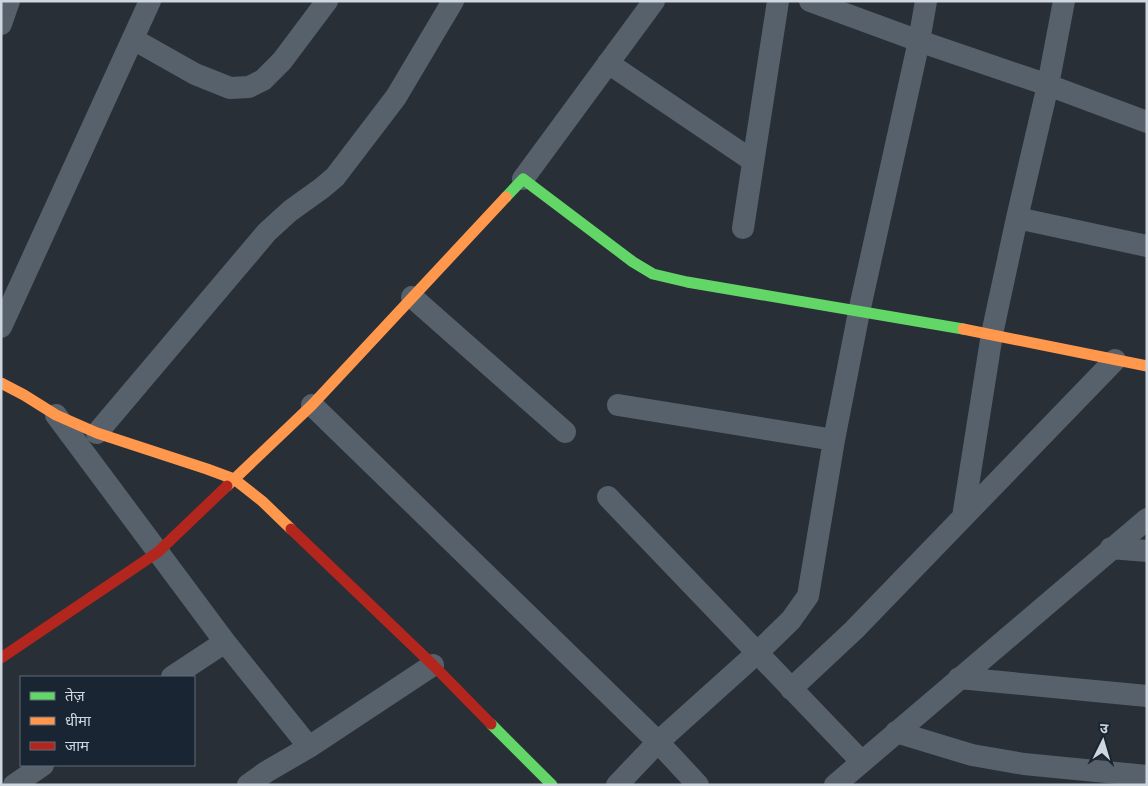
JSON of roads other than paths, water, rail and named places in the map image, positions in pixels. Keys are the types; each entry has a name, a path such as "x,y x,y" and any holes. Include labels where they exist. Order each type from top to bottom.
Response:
{"street":[{"path":"1,24 9,1"},
{"path":"1,327 134,40 150,1"},
{"path":"134,40 195,74 230,88 249,88 263,80 282,61 327,1"},
{"path":"97,433 267,232 290,211 335,176 396,97 453,1"},
{"path":"1,658 158,552 312,405 523,179 654,1"},
{"path":"743,228 778,1"},
{"path":"810,1 1147,122"},
{"path":"617,785 658,742 791,620 808,596 834,440 859,312 919,41 926,1"},
{"path":"964,517 992,334 1016,218 1048,85 1064,1"},
{"path":"608,63 753,161"},
{"path":"523,179 633,262 654,274 687,282 992,334 1147,366"},
{"path":"1016,218 1147,246"},
{"path":"412,297 565,432"},
{"path":"792,689 854,630 1116,360"},
{"path":"1,383 56,415 97,433 234,479 262,501 433,665 552,785"},
{"path":"312,405 658,742 698,785"},
{"path":"618,405 834,440"},
{"path":"56,415 224,642 309,747"},
{"path":"608,497 862,762"},
{"path":"835,785 1147,519"},
{"path":"1111,548 1147,551"},
{"path":"173,676 224,642"},
{"path":"248,785 433,665"},
{"path":"959,678 1147,696"},
{"path":"896,732 972,755 1024,764 1147,776"},
{"path":"14,785 42,766"}]}
